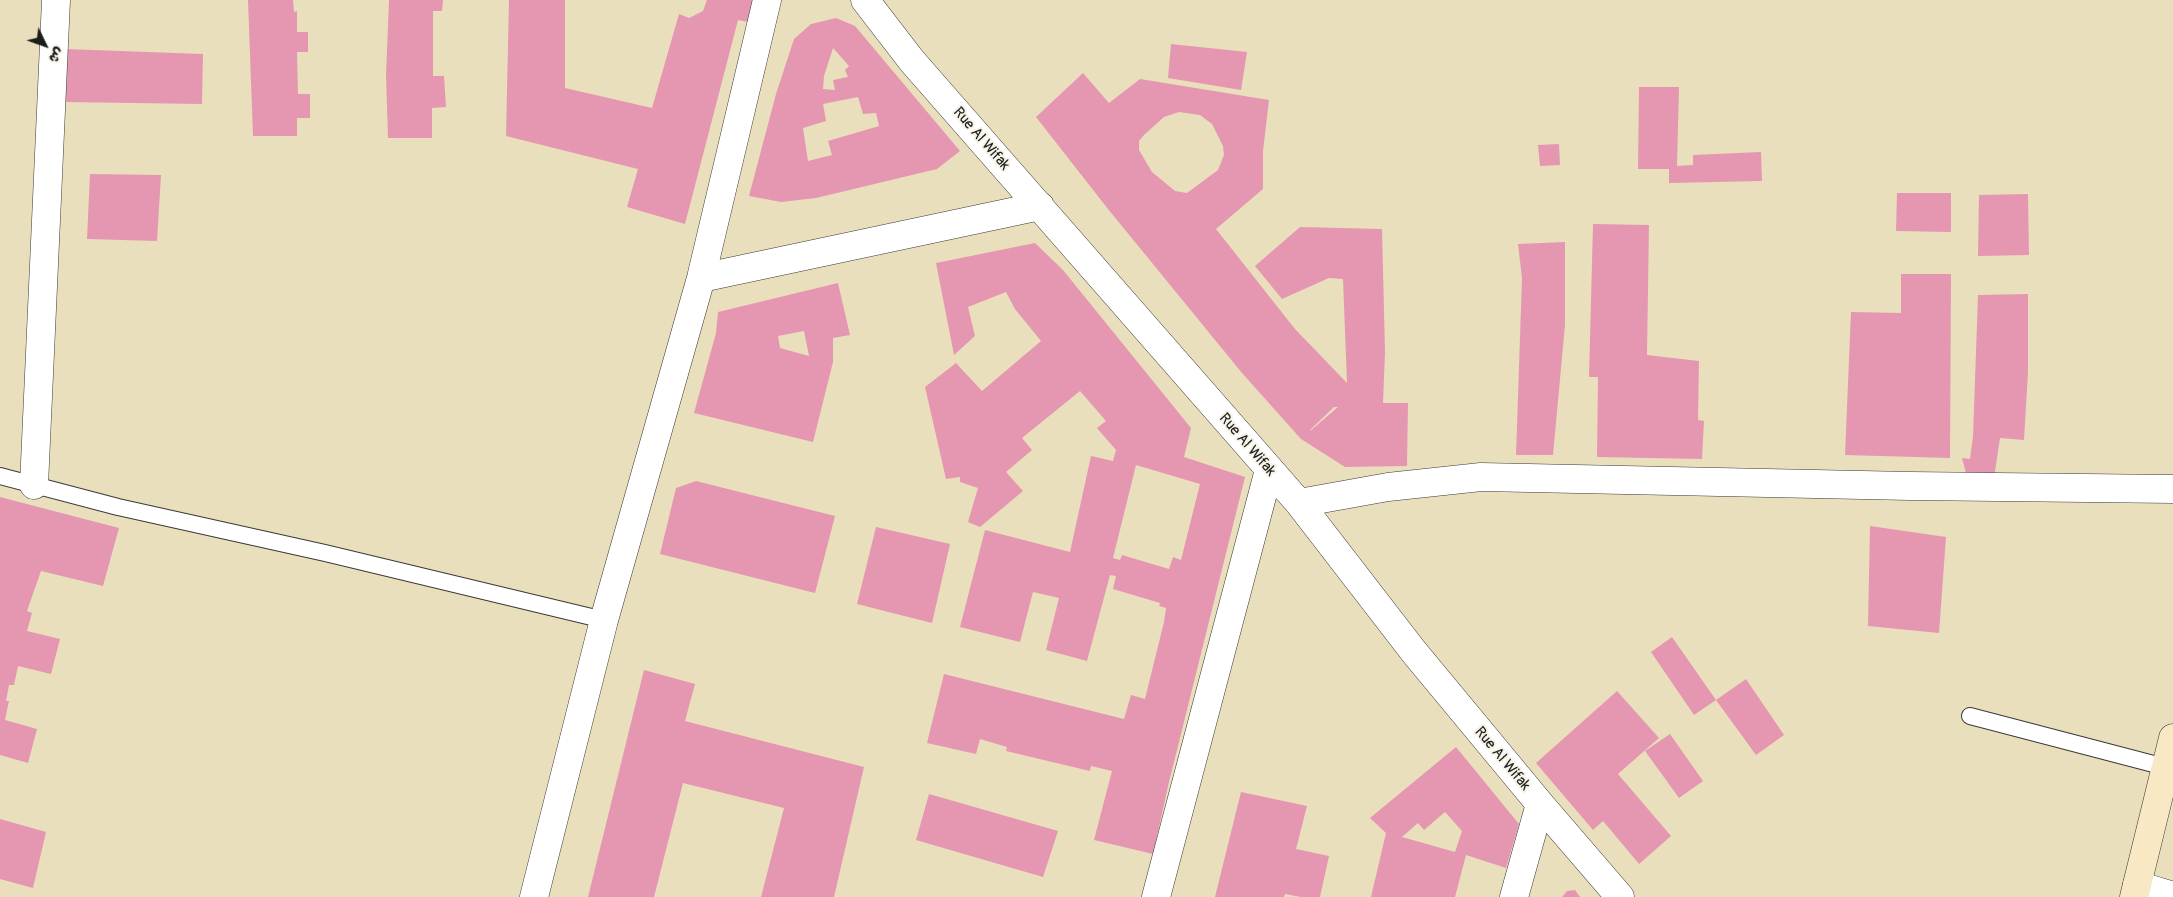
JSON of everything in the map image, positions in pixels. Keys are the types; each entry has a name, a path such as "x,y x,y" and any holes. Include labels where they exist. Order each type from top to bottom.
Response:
{"street":[{"path":"34,485 56,0"},
{"path":"534,897 604,620 701,278 767,0"},
{"name":"Rue Al Wifak","path":"865,0 912,61 1298,503 1414,652 1620,897"},
{"path":"701,278 1040,206"},
{"path":"1156,897 1269,470"},
{"path":"1298,503 1388,487 1482,477 1910,486 2173,489"},
{"path":"2171,749 2135,891 2173,896"},
{"path":"1514,897 1540,804"}],"lane":[{"path":"0,476 118,507 325,553 604,620"},
{"path":"1970,716 2171,749"}],"building":[{"path":"248,0 293,0 294,12 297,11 297,32 308,32 308,52 297,52 298,94 310,94 310,118 297,118 297,136 253,136"},
{"path":"389,0 443,0 442,11 433,11 433,76 444,76 446,107 432,108 432,138 388,138 386,75"},
{"path":"509,0 565,0 565,88 652,108 679,14 689,18 703,11 707,0 754,0 748,22 738,20 685,224 627,207 638,169 506,136"},
{"path":"836,18 855,26 960,151 937,169 816,198 781,202 749,196 776,94 794,39 811,24","holes":["833,48 849,66 845,70 848,77 833,80 835,90 823,89 824,76","858,97 863,114 876,113 879,126 828,141 832,155 808,161 803,128 826,121 823,104"]},
{"path":"1171,44 1247,52 1241,90 1168,78"},
{"path":"65,49 203,54 202,104 64,102"},
{"path":"1083,73 1109,103 1140,79 1269,100 1263,151 1263,189 1216,229 1295,329 1347,383 1343,279 1329,278 1282,299 1255,266 1300,227 1382,229 1385,352 1383,403 1408,403 1407,466 1345,467 1301,439 1242,373 1108,209 1036,117","holes":["1179,112 1200,115 1212,124 1223,146 1224,155 1218,170 1187,193 1175,191 1152,172 1139,150 1139,141 1144,135 1164,117","1334,407 1338,407 1310,431 1310,430"]},
{"path":"1639,87 1679,87 1677,166 1693,165 1693,155 1761,152 1762,181 1669,183 1669,169 1638,169"},
{"path":"1559,144 1560,165 1540,166 1538,145"},
{"path":"90,174 161,175 157,241 87,239"},
{"path":"1897,193 1951,193 1951,232 1896,231"},
{"path":"2028,194 2029,255 1978,256 1979,195"},
{"path":"1593,224 1649,225 1647,355 1699,361 1698,420 1704,421 1702,459 1597,457 1598,377 1589,377"},
{"path":"1565,242 1565,325 1553,455 1516,455 1522,278 1518,244"},
{"path":"1035,243 1063,270 1191,428 1184,457 1245,477 1169,782 1153,854 1094,840 1112,771 1091,766 1090,771 1006,751 1007,747 980,739 976,754 927,743 944,674 1124,719 1131,695 1145,699 1166,608 1159,606 1160,603 1113,589 1116,576 1110,575 1087,661 1046,650 1059,598 1033,592 1020,642 960,627 985,530 1070,552 1091,456 1113,461 1116,450 1097,428 1106,421 1080,391 1022,438 1032,450 1006,472 1023,491 980,527 968,522 978,488 960,482 960,477 946,479 925,387 956,363 982,391 1041,341 1015,309 1006,292 968,307 975,336 954,355 936,263","holes":["1136,465 1200,484 1181,560 1173,557 1169,569 1122,555 1120,560 1113,558"]},
{"path":"1901,274 1951,274 1950,458 1845,455 1851,312 1901,313"},
{"path":"838,283 850,335 833,338 833,362 813,442 694,413 716,333 718,312","holes":["804,331 809,356 780,348 778,336"]},
{"path":"2028,294 2028,372 2024,440 2000,438 1994,478 1967,477 1962,458 1970,459 1973,436 1978,295"},
{"path":"696,481 835,516 815,593 660,554 676,488"},
{"path":"0,497 119,528 103,586 41,571 27,611 32,613 27,631 60,639 51,674 18,666 14,685 9,685 6,701 9,701 5,720 37,729 28,763 0,755"},
{"path":"1870,526 1946,537 1939,633 1868,626"},
{"path":"876,527 950,544 932,623 857,604"},
{"path":"1672,637 1716,700 1694,715 1651,652"},
{"path":"644,670 695,684 685,721 864,767 834,897 761,897 784,808 683,783 654,897 588,897"},
{"path":"1746,679 1784,735 1756,755 1716,700"},
{"path":"1617,691 1659,738 1618,774 1671,836 1639,864 1603,821 1593,830 1536,763"},
{"path":"1670,734 1703,781 1679,798 1645,751"},
{"path":"1456,747 1519,824 1506,868 1466,855 1455,897 1371,897 1386,833 1370,818","holes":["1445,812 1462,831 1455,852 1402,837 1418,823 1424,830"]},
{"path":"1241,792 1307,806 1296,849 1329,856 1320,897 1301,897 1285,894 1284,897 1215,897"},
{"path":"929,794 1058,831 1043,877 916,840"},
{"path":"0,819 46,832 33,888 0,879"},
{"path":"1575,890 1580,897 1562,897 1567,891"}]}
